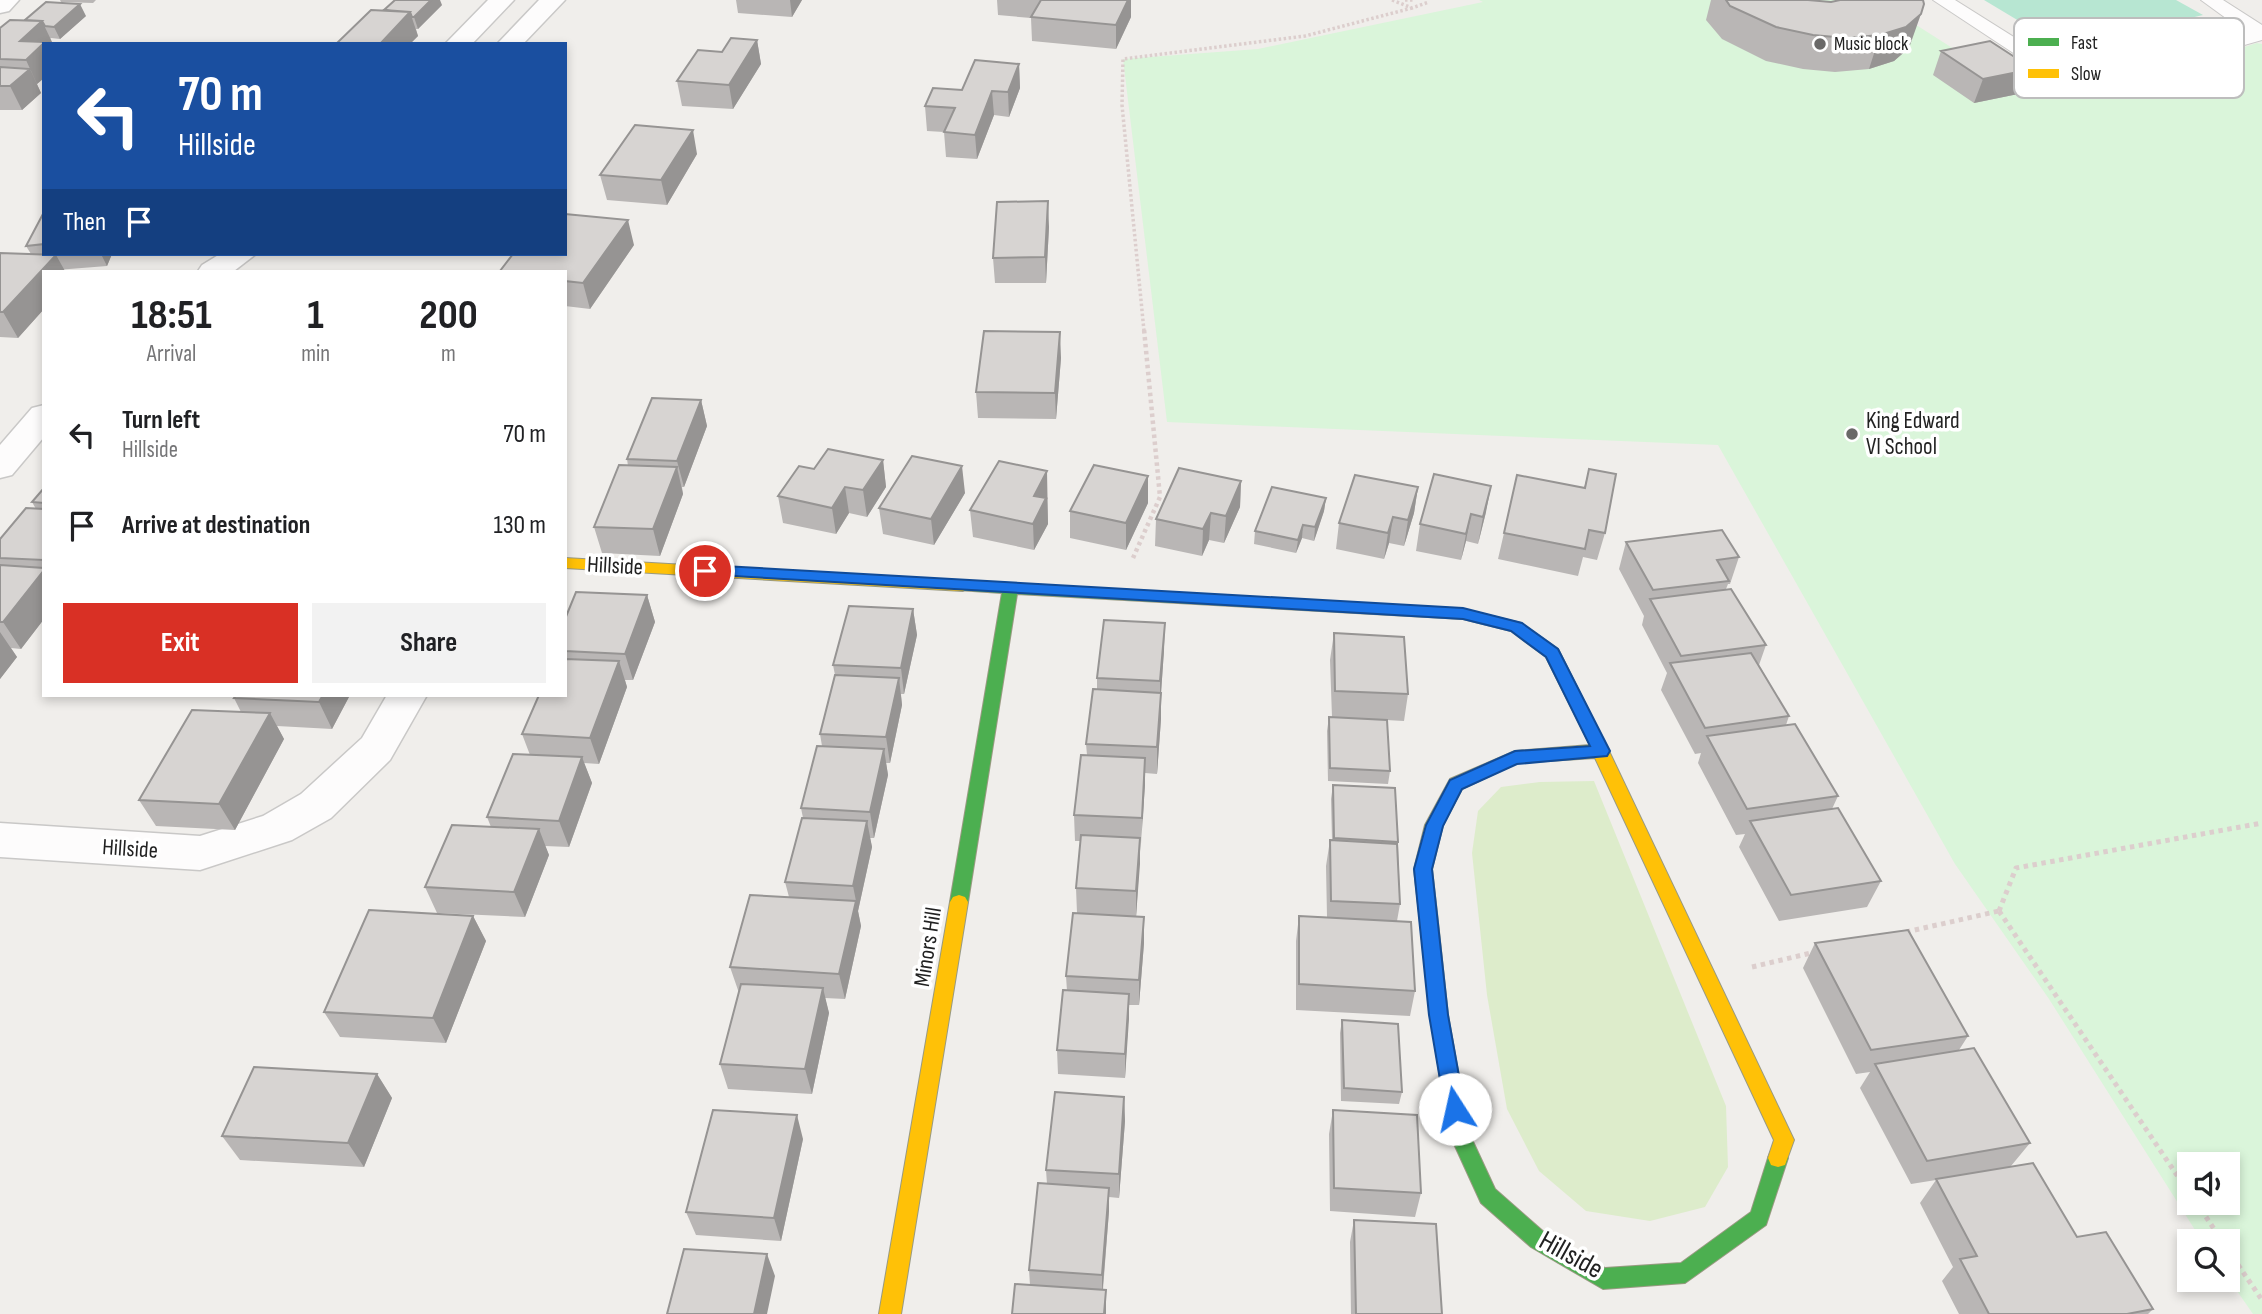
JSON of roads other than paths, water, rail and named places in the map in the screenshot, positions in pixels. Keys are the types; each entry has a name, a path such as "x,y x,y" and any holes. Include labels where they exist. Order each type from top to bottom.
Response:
{"street":[{"path":"0,6 7,0"},
{"path":"459,42 502,0"},
{"path":"511,42 553,0"},
{"path":"215,270 238,256"},
{"path":"0,467 42,417"},
{"name":"Hillside","path":"567,563 1463,614 1516,627 1552,653 1601,751 1784,1140 1759,1218 1685,1273 1603,1279 1538,1240 1488,1196 1459,1133 1439,1015 1423,869 1434,825 1456,784 1515,757 1601,751"},
{"name":"Minors Hill","path":"890,1314 1011,587"},
{"name":"Hillside","path":"0,840 200,853 277,828 316,806 376,749 406,697"}],"lane":[{"path":"1942,0 2014,45"},
{"path":"2210,0 2236,18"},
{"path":"2244,23 2260,34"}],"place":[{"name":"Music block","path":"1820,44"},
{"name":"King Edward VI School","path":"1852,434"}]}
